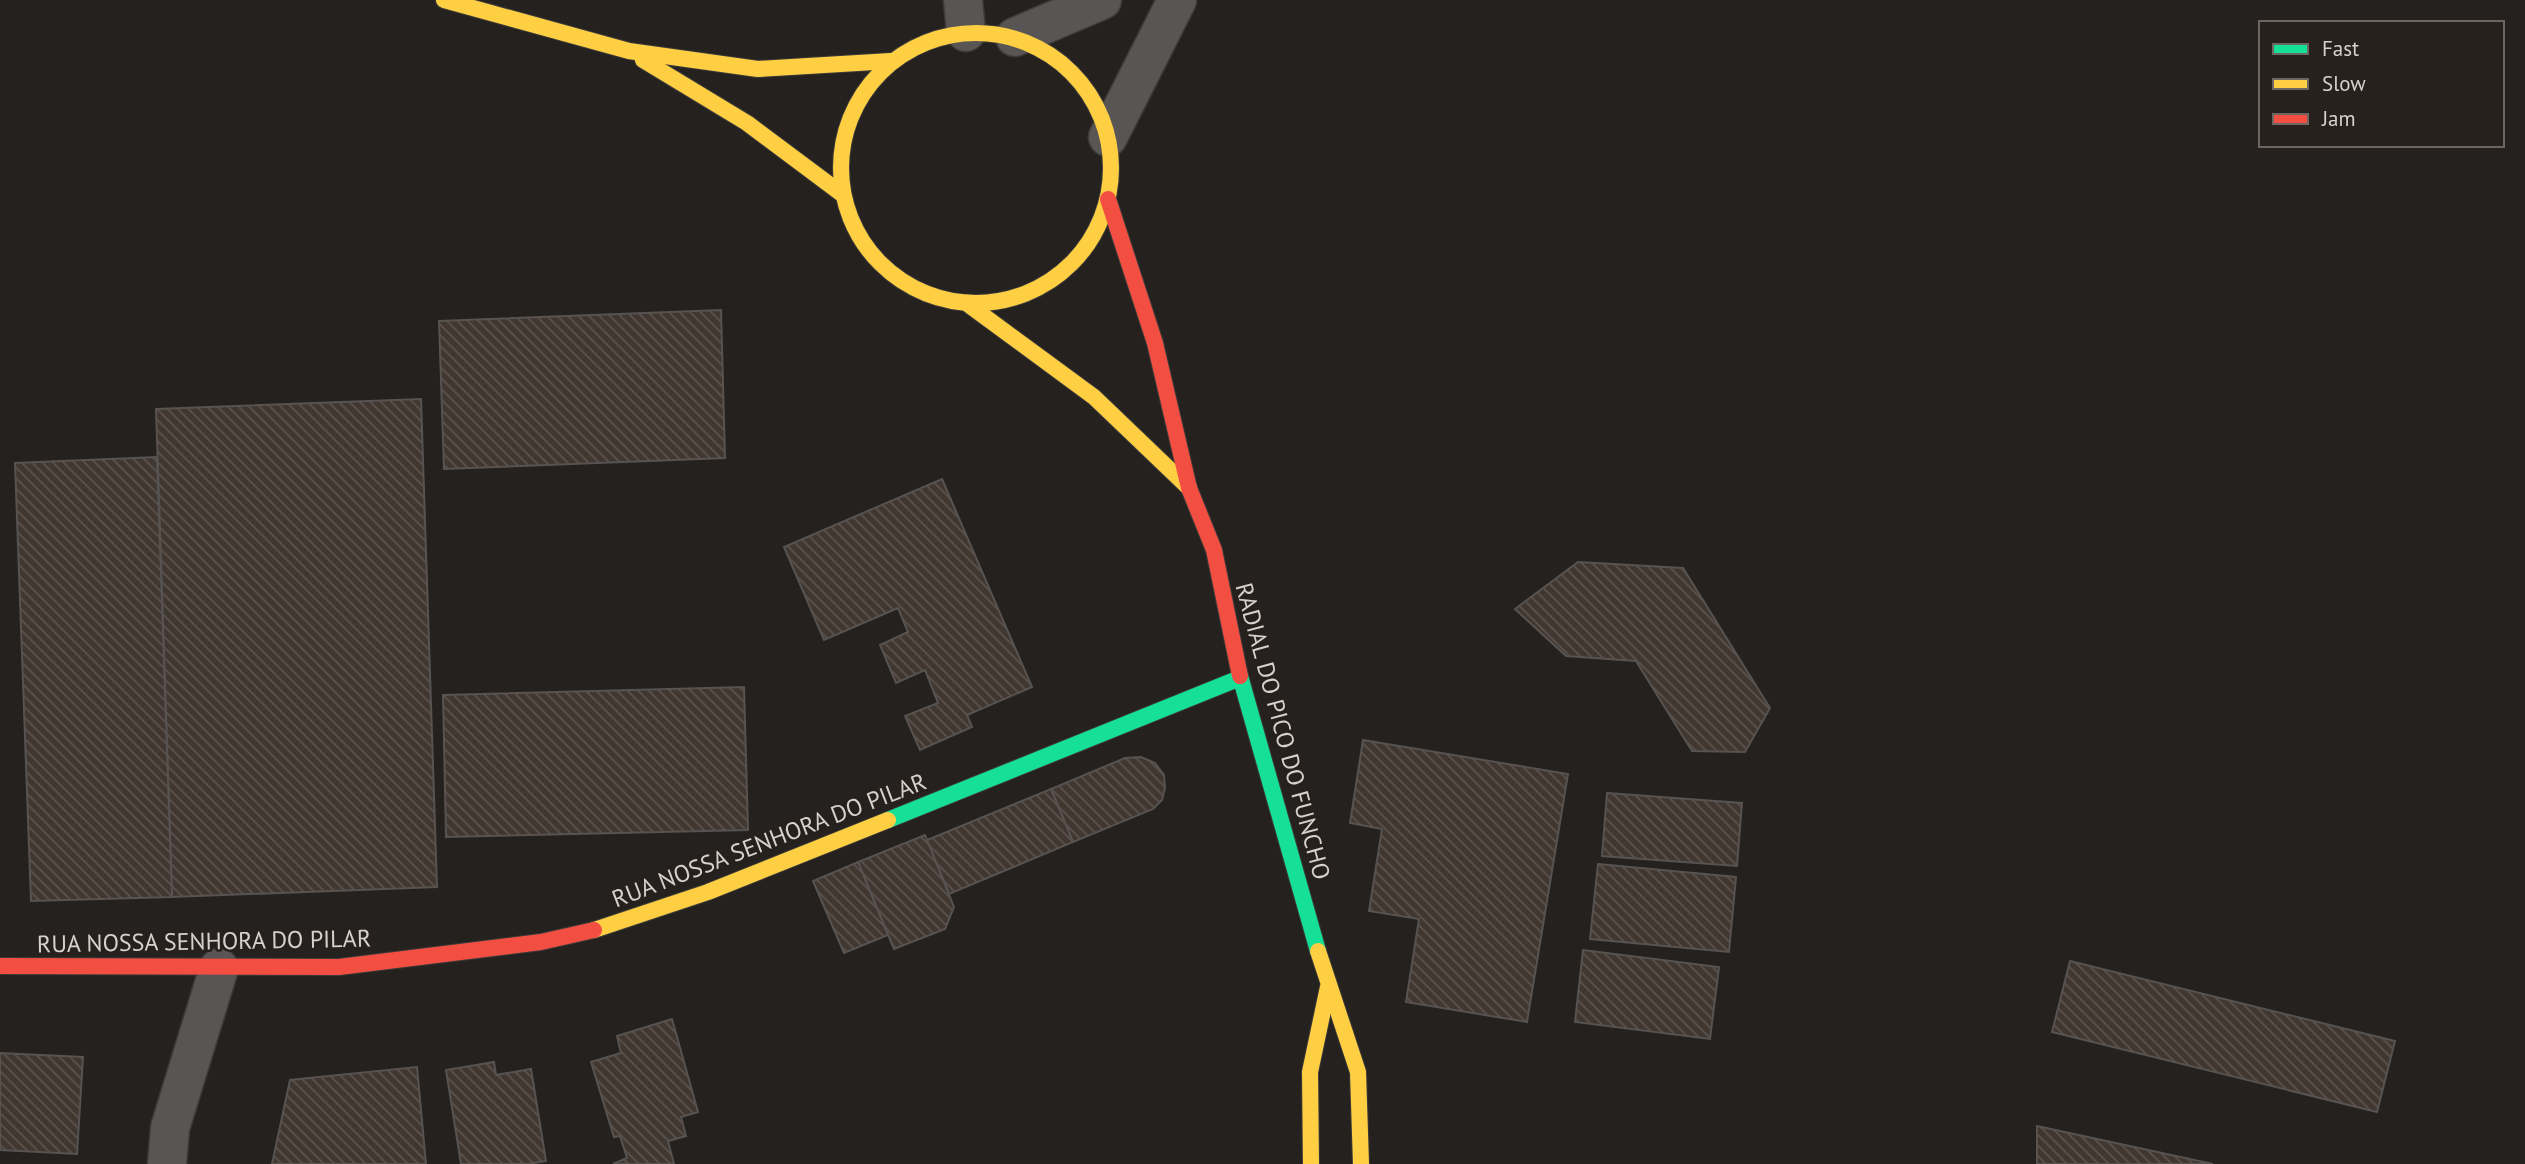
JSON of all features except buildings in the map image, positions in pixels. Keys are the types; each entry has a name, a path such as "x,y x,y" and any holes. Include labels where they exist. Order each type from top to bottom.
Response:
{"street":[{"path":"444,0 629,51 758,69 891,61"},
{"path":"1015,37 1102,0"},
{"path":"1108,137 1177,0"},
{"path":"964,16 1015,37 1058,59 1090,93 1108,137 1112,168 1108,198 1090,242 1058,277 1015,299 969,304 925,295 886,272 858,237 842,194 841,145 858,99 891,61 964,16"},
{"path":"629,51 747,123 842,194"},
{"name":"RADIAL DO PICO DO FUNCHO","path":"1108,198 1155,343 1189,488 1214,550 1240,678 1328,987 1358,1072 1361,1164"},
{"name":"RADIAL DO PICO DO FUNCHO","path":"969,304 1094,397 1189,488"},
{"name":"RUA NOSSA SENHORA DO PILAR","path":"0,967 339,967 541,942 617,925 708,892 1240,678"},
{"path":"167,1164 170,1128 219,968"},
{"path":"1311,1164 1310,1072 1328,987"}],"traffic: fast":[{"path":"1240,676 1318,951"},
{"path":"888,820 1240,678"}],"traffic: slow":[{"path":"444,0 629,51 758,69 891,61"},
{"path":"976,33 1002,35 1028,43 1072,72 1101,116 1109,142 1111,168 1109,194 1101,220 1072,264 1028,293 1002,301 976,303 950,301 924,293 880,264 851,220 843,194 841,168 843,142 851,116 880,72 924,43 950,35 976,33"},
{"path":"643,60 747,123 842,194"},
{"path":"969,305 1094,397 1189,488"},
{"path":"594,930 708,892 888,820"},
{"path":"1318,951 1358,1072 1361,1164"},
{"path":"1311,1164 1310,1072 1328,987"}],"traffic: jam":[{"path":"1108,199 1155,343 1189,488 1214,550 1240,676"},
{"path":"0,966 339,967 541,942 594,930"}]}
